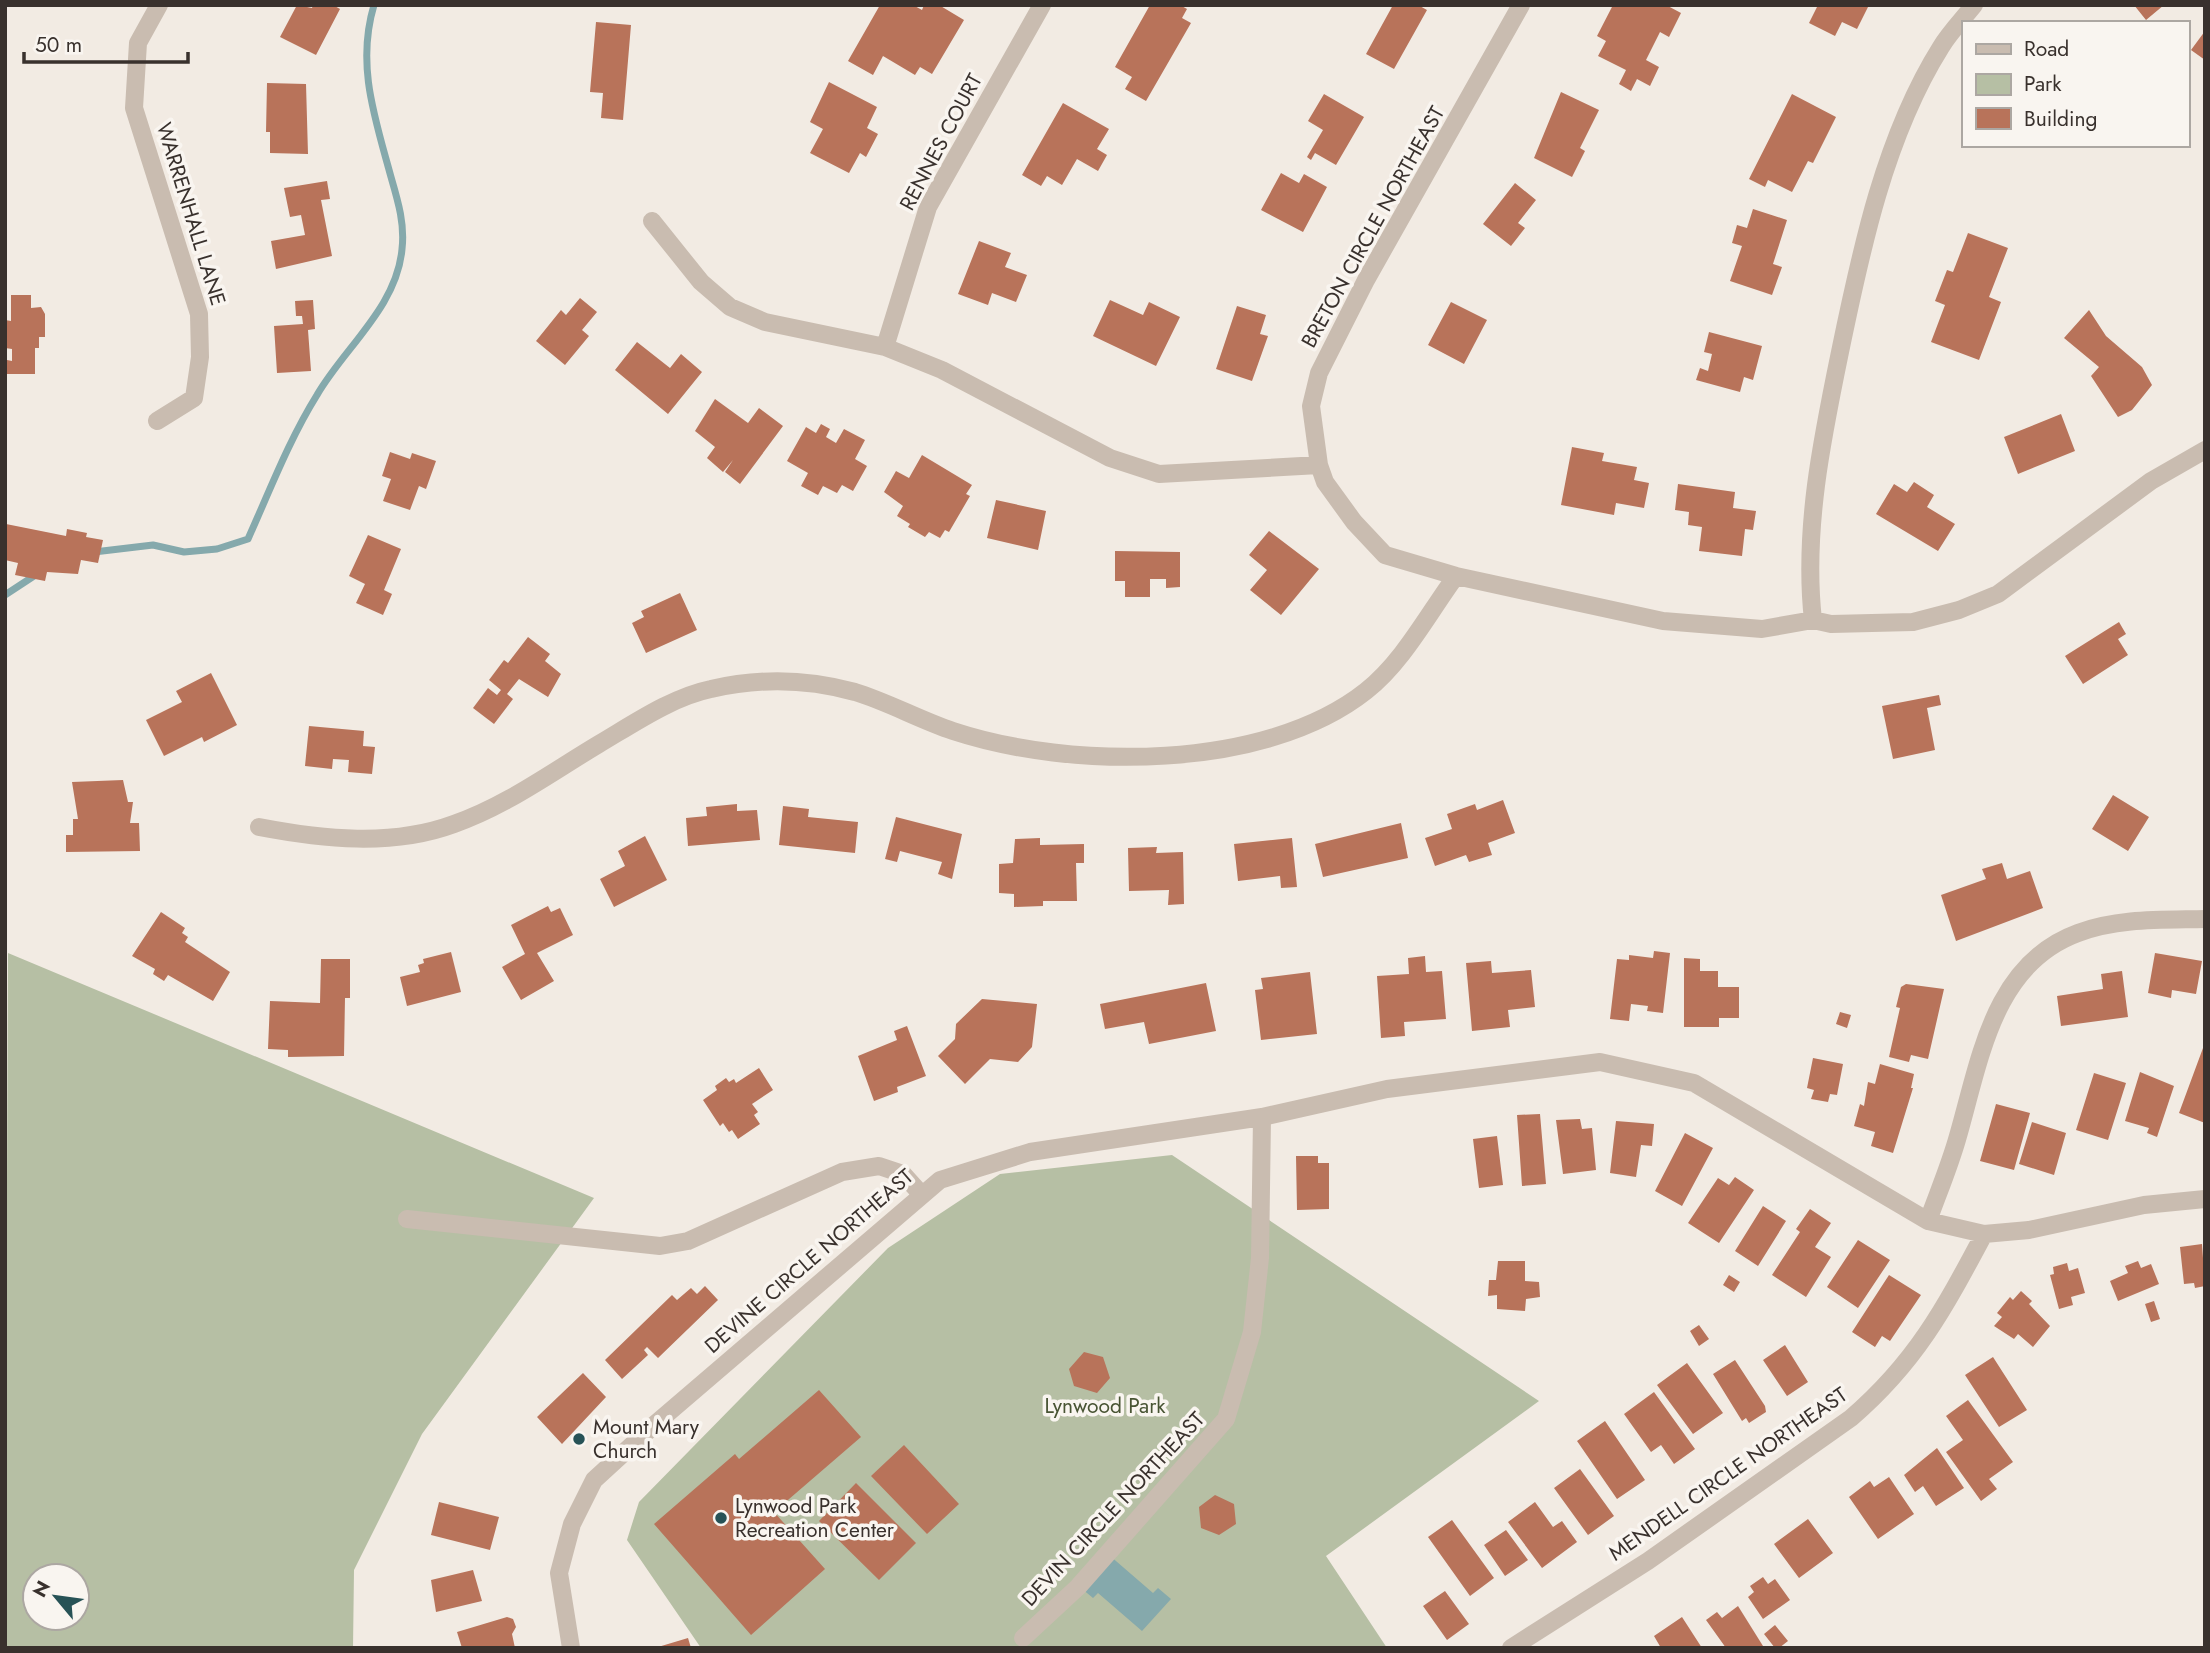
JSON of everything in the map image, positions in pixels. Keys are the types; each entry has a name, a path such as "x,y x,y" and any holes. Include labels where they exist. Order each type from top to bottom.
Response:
{"street":[{"name":"WARRENHALL LANE","path":"157,421 194,398 200,357 200,314 134,108 138,43 159,5"},
{"name":"RENNES COURT","path":"885,348 928,207 1042,5"},
{"name":"BRETON CIRCLE NORTHEAST","path":"1521,5 1366,280 1319,373 1311,407 1319,465 1325,482 1354,522 1385,555 1455,576 1663,621 1762,629 1813,620 1831,624 1913,621 1959,610 1998,594 2151,481 2205,450"},
{"path":"1813,620 1810,590 1820,450 1875,199 1910,109 1941,46 1974,5"},
{"path":"652,221 701,282 730,307 765,322 885,348 942,370 1110,458 1159,474 1319,465"},
{"path":"258,827 307,836 370,838 410,836 452,825 488,810 668,705 708,689 764,680 810,684 856,693 963,734 1003,746 1050,753 1126,757 1203,751 1281,736 1324,720 1368,689 1395,659 1455,576"},
{"path":"1928,1222 1955,1149 1991,1023 2010,986 2036,957 2076,933 2123,921 2205,919"},
{"name":"DEVINE CIRCLE NORTHEAST","path":"571,1648 558,1573 572,1524 594,1480 921,1194 940,1180 1030,1152 1262,1117 1387,1089 1600,1062 1693,1083 1928,1222 1984,1234 2029,1230 2144,1205 2205,1199"},
{"name":"DEVIN CIRCLE NORTHEAST","path":"1023,1639 1078,1587 1226,1419 1252,1332 1259,1258 1262,1117"},
{"path":"407,1219 660,1246 688,1241 842,1172 879,1166 903,1174 921,1194"},
{"name":"MENDELL CIRCLE NORTHEAST","path":"1511,1648 1648,1561 1859,1412 1898,1373 1935,1325 1984,1234"}],"green space":[{"path":"8,953 594,1198 422,1434 354,1570 353,1648 5,1648"},
{"name":"Lynwood Park","path":"1172,1155 1539,1401 1326,1556 1387,1648 701,1648 627,1540 639,1502 888,1248 1000,1174"}],"water":[{"path":"1109,1555 1153,1593 1158,1588 1171,1599 1142,1631 1098,1593 1093,1598 1081,1588"}],"building":[{"path":"297,5 312,8 313,5 333,5 340,9 316,55 280,37"},
{"path":"880,5 913,5 922,10 924,5 939,5 964,20 932,74 920,67 915,75 883,56 873,75 848,61"},
{"path":"1150,5 1180,5 1187,9 1182,18 1191,23 1146,101 1125,89 1132,77 1115,67"},
{"path":"1393,5 1418,5 1427,10 1394,69 1366,54"},
{"path":"1613,5 1666,5 1681,13 1669,37 1660,32 1646,60 1659,67 1650,86 1637,79 1631,91 1619,84 1626,70 1598,56 1606,41 1597,36"},
{"path":"1818,5 1869,5 1857,29 1842,22 1835,36 1809,23"},
{"path":"2134,5 2164,5 2146,20"},
{"path":"596,22 631,25 623,120 601,118 603,93 590,92"},
{"path":"2205,31 2205,60 2191,50"},
{"path":"829,82 877,107 867,128 878,134 866,157 860,153 849,173 810,153 823,129 810,122"},
{"path":"267,83 306,84 308,154 270,153 270,132 266,132"},
{"path":"1561,92 1599,110 1580,148 1585,151 1572,177 1534,158"},
{"path":"1324,94 1364,117 1336,165 1315,153 1311,160 1307,157 1323,130 1308,121"},
{"path":"1792,94 1836,117 1813,163 1808,161 1792,192 1768,180 1765,187 1749,179"},
{"path":"1063,103 1109,129 1097,149 1107,155 1098,171 1077,159 1062,185 1047,176 1041,186 1022,175"},
{"path":"1281,173 1299,183 1304,174 1327,187 1303,232 1261,210"},
{"path":"327,181 330,199 321,200 332,256 276,269 271,241 305,235 301,215 290,217 284,188"},
{"path":"1515,183 1536,200 1518,223 1525,228 1511,246 1483,224"},
{"path":"1753,209 1787,220 1773,264 1782,267 1772,295 1730,281 1742,246 1732,243 1737,225 1747,228"},
{"path":"1968,233 2008,248 1989,297 2001,302 1979,360 1931,342 1945,305 1935,301 1947,270 1953,272"},
{"path":"979,241 1011,253 1005,267 1027,275 1016,302 992,293 988,305 958,294"},
{"path":"11,295 31,295 31,308 41,307 45,314 45,337 39,337 39,348 35,348 35,374 7,374 7,360 12,361 12,349 5,348 5,320 11,321"},
{"path":"580,298 597,312 582,330 589,336 565,365 536,341 561,310 566,315"},
{"path":"313,300 315,329 308,330 311,371 277,373 274,326 303,324 302,316 296,316 295,301"},
{"path":"1110,300 1143,315 1149,302 1180,317 1156,366 1093,336"},
{"path":"1451,302 1487,320 1464,364 1428,345"},
{"path":"1237,306 1266,315 1260,334 1268,336 1252,381 1216,369"},
{"path":"2089,310 2106,336 2142,367 2152,385 2132,410 2118,417 2091,376 2099,367 2064,338"},
{"path":"1709,332 1762,346 1753,380 1744,377 1740,392 1696,380 1700,368 1708,371 1712,354 1704,352"},
{"path":"637,342 670,368 681,354 702,372 668,414 615,370"},
{"path":"715,399 748,423 759,408 783,426 740,484 725,472 733,460 723,472 707,458 715,447 695,431"},
{"path":"2061,414 2075,451 2018,474 2004,437"},
{"path":"821,424 830,429 826,437 836,443 844,429 865,440 855,459 867,466 853,491 842,485 837,493 823,486 818,495 801,486 808,473 787,461 806,427 816,433"},
{"path":"1572,447 1604,453 1602,461 1637,467 1634,480 1649,483 1644,508 1616,503 1614,515 1561,505"},
{"path":"390,452 410,459 412,453 436,461 426,489 419,486 410,510 383,501 391,479 382,476"},
{"path":"922,455 972,485 966,494 970,496 949,532 945,530 940,538 929,532 925,537 908,527 910,524 897,516 903,506 884,492 896,471 909,478"},
{"path":"1914,482 1934,495 1927,507 1955,524 1938,551 1876,514 1894,484 1907,492"},
{"path":"1678,484 1735,492 1733,508 1756,511 1753,530 1745,529 1742,556 1699,551 1702,527 1688,525 1689,512 1675,510"},
{"path":"996,500 1046,511 1038,550 987,538"},
{"path":"6,524 66,536 67,529 87,533 86,537 103,540 98,563 81,560 78,574 47,572 45,581 15,575 18,563 5,560"},
{"path":"1269,531 1319,569 1281,615 1250,590 1267,570 1249,555"},
{"path":"368,535 401,549 384,590 392,594 383,615 356,603 365,584 349,576"},
{"path":"1115,551 1180,552 1180,587 1166,588 1166,579 1150,579 1150,597 1125,597 1125,581 1115,581"},
{"path":"680,593 697,630 646,653 632,623 644,617 641,611"},
{"path":"2119,622 2126,634 2118,639 2128,655 2083,684 2065,656"},
{"path":"528,637 550,654 545,661 561,674 548,697 519,679 507,694 513,699 494,724 473,708 488,688 497,695 501,690 489,680 504,660 508,663"},
{"path":"211,673 237,725 204,742 202,737 164,756 146,720 182,702 176,691"},
{"path":"1939,695 1941,705 1927,708 1935,750 1893,759 1882,706"},
{"path":"309,726 364,731 363,746 375,747 372,774 348,772 349,760 333,759 332,769 305,766"},
{"path":"123,780 128,802 133,802 130,823 139,823 140,851 66,852 66,835 73,835 73,819 78,819 72,782"},
{"path":"2113,795 2149,817 2128,851 2092,829"},
{"path":"1503,800 1515,833 1488,843 1492,855 1469,862 1466,855 1435,866 1425,838 1452,829 1447,814 1475,804 1477,810"},
{"path":"737,804 737,811 757,810 760,840 688,846 686,818 707,816 706,807"},
{"path":"783,806 809,809 808,817 858,822 855,853 779,845"},
{"path":"896,817 962,834 952,879 938,874 942,862 900,851 897,862 885,859"},
{"path":"1401,823 1408,858 1323,877 1315,844"},
{"path":"645,836 667,880 614,907 600,879 625,866 618,851"},
{"path":"1040,838 1040,845 1084,844 1084,863 1076,863 1077,901 1043,901 1043,906 1014,907 1014,894 999,893 999,864 1013,863 1015,839"},
{"path":"1292,838 1297,887 1281,888 1280,876 1238,881 1234,844"},
{"path":"1157,847 1156,853 1183,852 1184,904 1168,905 1169,890 1129,891 1128,848"},
{"path":"2002,863 2007,879 2030,871 2043,908 1956,941 1941,895 1986,879 1982,869"},
{"path":"548,906 551,912 560,908 573,935 537,953 554,981 521,1000 502,967 525,954 511,925"},
{"path":"161,912 185,928 182,933 188,937 185,942 230,972 213,1001 168,975 164,981 153,974 155,969 132,956"},
{"path":"1654,951 1670,953 1663,1013 1647,1011 1648,1006 1631,1004 1629,1021 1610,1019 1617,959 1629,960 1629,955 1653,958"},
{"path":"451,952 461,992 407,1006 400,977 420,972 418,965 424,963 423,959"},
{"path":"2155,953 2202,961 2196,994 2172,990 2171,998 2148,993"},
{"path":"1425,956 1426,972 1442,971 1446,1019 1404,1022 1405,1036 1381,1038 1377,976 1409,974 1408,958"},
{"path":"1684,958 1700,959 1700,971 1718,971 1718,987 1739,987 1739,1018 1719,1018 1719,1027 1684,1027"},
{"path":"321,959 350,959 350,998 345,998 344,1056 288,1057 288,1050 268,1049 270,1001 320,1003"},
{"path":"1491,961 1492,973 1531,970 1535,1007 1508,1010 1510,1027 1472,1031 1466,963"},
{"path":"2122,971 2128,1017 2061,1026 2057,996 2103,989 2101,974"},
{"path":"1310,972 1317,1034 1261,1040 1255,990 1263,989 1261,978"},
{"path":"1206,983 1216,1031 1149,1044 1144,1022 1105,1029 1100,1004"},
{"path":"1906,984 1944,989 1928,1059 1911,1055 1909,1062 1889,1057 1900,1008 1896,1007 1901,987"},
{"path":"982,999 1037,1004 1032,1047 1018,1062 990,1059 965,1084 938,1056 955,1039 956,1024"},
{"path":"1840,1012 1851,1015 1847,1028 1836,1024"},
{"path":"907,1026 926,1076 897,1087 898,1092 874,1101 858,1056 897,1040 894,1031"},
{"path":"2205,1048 2205,1123 2179,1113"},
{"path":"1813,1058 1843,1064 1837,1095 1830,1094 1828,1102 1811,1099 1814,1090 1807,1088"},
{"path":"1880,1064 1914,1074 1913,1088 1893,1153 1871,1146 1875,1132 1854,1126 1860,1104 1864,1106 1868,1082 1875,1084"},
{"path":"759,1068 773,1090 752,1104 758,1112 754,1115 760,1124 738,1139 723,1123 720,1126 703,1100 717,1090 715,1086 726,1078 729,1082 734,1079 736,1083"},
{"path":"2140,1072 2174,1086 2157,1137 2147,1133 2149,1128 2125,1121"},
{"path":"2094,1073 2126,1083 2108,1140 2076,1130"},
{"path":"1996,1104 2030,1113 2014,1170 1980,1161"},
{"path":"1540,1114 1546,1184 1522,1186 1517,1115"},
{"path":"1580,1119 1582,1129 1592,1128 1596,1170 1563,1174 1556,1120"},
{"path":"1616,1121 1654,1124 1652,1146 1641,1145 1636,1177 1610,1173"},
{"path":"2032,1122 2066,1133 2054,1175 2019,1164"},
{"path":"1685,1133 1713,1148 1682,1206 1655,1191"},
{"path":"1497,1136 1503,1185 1479,1188 1473,1139"},
{"path":"1296,1156 1318,1156 1318,1163 1329,1163 1329,1209 1297,1210"},
{"path":"1735,1177 1754,1190 1719,1243 1688,1223 1718,1178 1729,1185"},
{"path":"1763,1206 1786,1221 1758,1266 1735,1251"},
{"path":"1810,1209 1831,1223 1815,1247 1831,1257 1806,1297 1772,1275 1800,1232 1796,1229"},
{"path":"1858,1240 1890,1260 1858,1308 1827,1287"},
{"path":"2202,1244 2205,1286 2195,1288 2194,1283 2184,1284 2180,1247"},
{"path":"1498,1261 1525,1261 1525,1281 1539,1282 1540,1297 1526,1299 1525,1311 1497,1309 1497,1295 1488,1296 1489,1280 1496,1280"},
{"path":"2138,1261 2141,1268 2151,1264 2159,1284 2118,1301 2110,1281 2128,1273 2125,1266"},
{"path":"2067,1263 2069,1271 2078,1268 2085,1293 2071,1297 2073,1305 2059,1309 2050,1275 2054,1274 2053,1267"},
{"path":"1729,1275 1740,1282 1734,1292 1723,1285"},
{"path":"1889,1275 1921,1295 1890,1341 1882,1336 1875,1347 1852,1332"},
{"path":"705,1286 718,1300 658,1358 647,1347 644,1350 648,1355 622,1379 605,1360 672,1295 677,1300 691,1288 697,1294"},
{"path":"2021,1291 2032,1301 2029,1304 2050,1326 2033,1347 2018,1334 2014,1339 1994,1326 2002,1317 1997,1313 2010,1297 2013,1300"},
{"path":"2154,1301 2160,1319 2151,1322 2145,1304"},
{"path":"1699,1325 1709,1339 1699,1346 1690,1331"},
{"path":"1785,1345 1808,1382 1787,1396 1763,1360"},
{"path":"1084,1352 1103,1357 1110,1378 1097,1393 1074,1386 1069,1369"},
{"path":"1993,1357 2027,1410 1999,1427 1965,1375"},
{"path":"1735,1360 1765,1406 1766,1412 1749,1423 1746,1418 1742,1421 1713,1374"},
{"path":"1687,1363 1723,1413 1693,1434 1657,1385"},
{"path":"583,1373 606,1397 562,1444 537,1417"},
{"name":"Lynwood Park Recreation Center","path":"819,1390 861,1437 774,1512 825,1569 751,1635 654,1524 735,1454 739,1459"},
{"path":"1654,1392 1695,1449 1674,1464 1661,1445 1651,1452 1624,1414"},
{"path":"1968,1400 2013,1462 1989,1479 1997,1489 1981,1501 1946,1452 1963,1440 1946,1416"},
{"path":"1605,1421 1645,1480 1617,1499 1577,1441"},
{"path":"904,1445 959,1504 927,1534 871,1476"},
{"path":"1937,1448 1964,1488 1936,1506 1923,1486 1915,1492 1904,1475"},
{"path":"1580,1469 1614,1516 1588,1535 1554,1488"},
{"path":"1889,1477 1914,1514 1878,1539 1849,1497 1870,1481 1874,1487"},
{"path":"856,1483 916,1543 879,1580 819,1521"},
{"path":"1215,1495 1234,1504 1236,1524 1219,1535 1201,1528 1199,1507"},
{"path":"439,1502 499,1517 490,1550 431,1535"},
{"path":"1535,1502 1553,1527 1562,1521 1577,1542 1542,1568 1508,1522"},
{"path":"1808,1519 1833,1553 1799,1578 1774,1544"},
{"path":"1452,1520 1494,1578 1470,1596 1428,1537"},
{"path":"1506,1530 1528,1560 1505,1576 1484,1545"},
{"path":"473,1570 482,1601 436,1612 431,1580"},
{"path":"1763,1577 1768,1584 1775,1579 1790,1600 1763,1619 1748,1597 1754,1592 1750,1586"},
{"path":"1445,1591 1469,1624 1447,1640 1423,1606"},
{"path":"1738,1606 1763,1646 1760,1648 1726,1648 1706,1620 1717,1612 1722,1618"},
{"path":"507,1617 513,1619 516,1627 512,1634 515,1648 462,1648 457,1632"},
{"path":"1682,1617 1702,1648 1661,1648 1654,1636"},
{"path":"1775,1625 1788,1641 1779,1648 1775,1648 1764,1634"},
{"path":"688,1638 691,1648 658,1648 658,1647"}],"waterway":[{"path":"94,552 153,545 184,552 217,549 248,539 307,412 390,290 398,270 403,231 374,112 367,70 369,27 374,5"},
{"path":"5,595 37,574"}],"place":[{"name":"Mount Mary Church","path":"579,1439"},
{"name":"Lynwood Park Recreation Center","path":"721,1518"}]}
